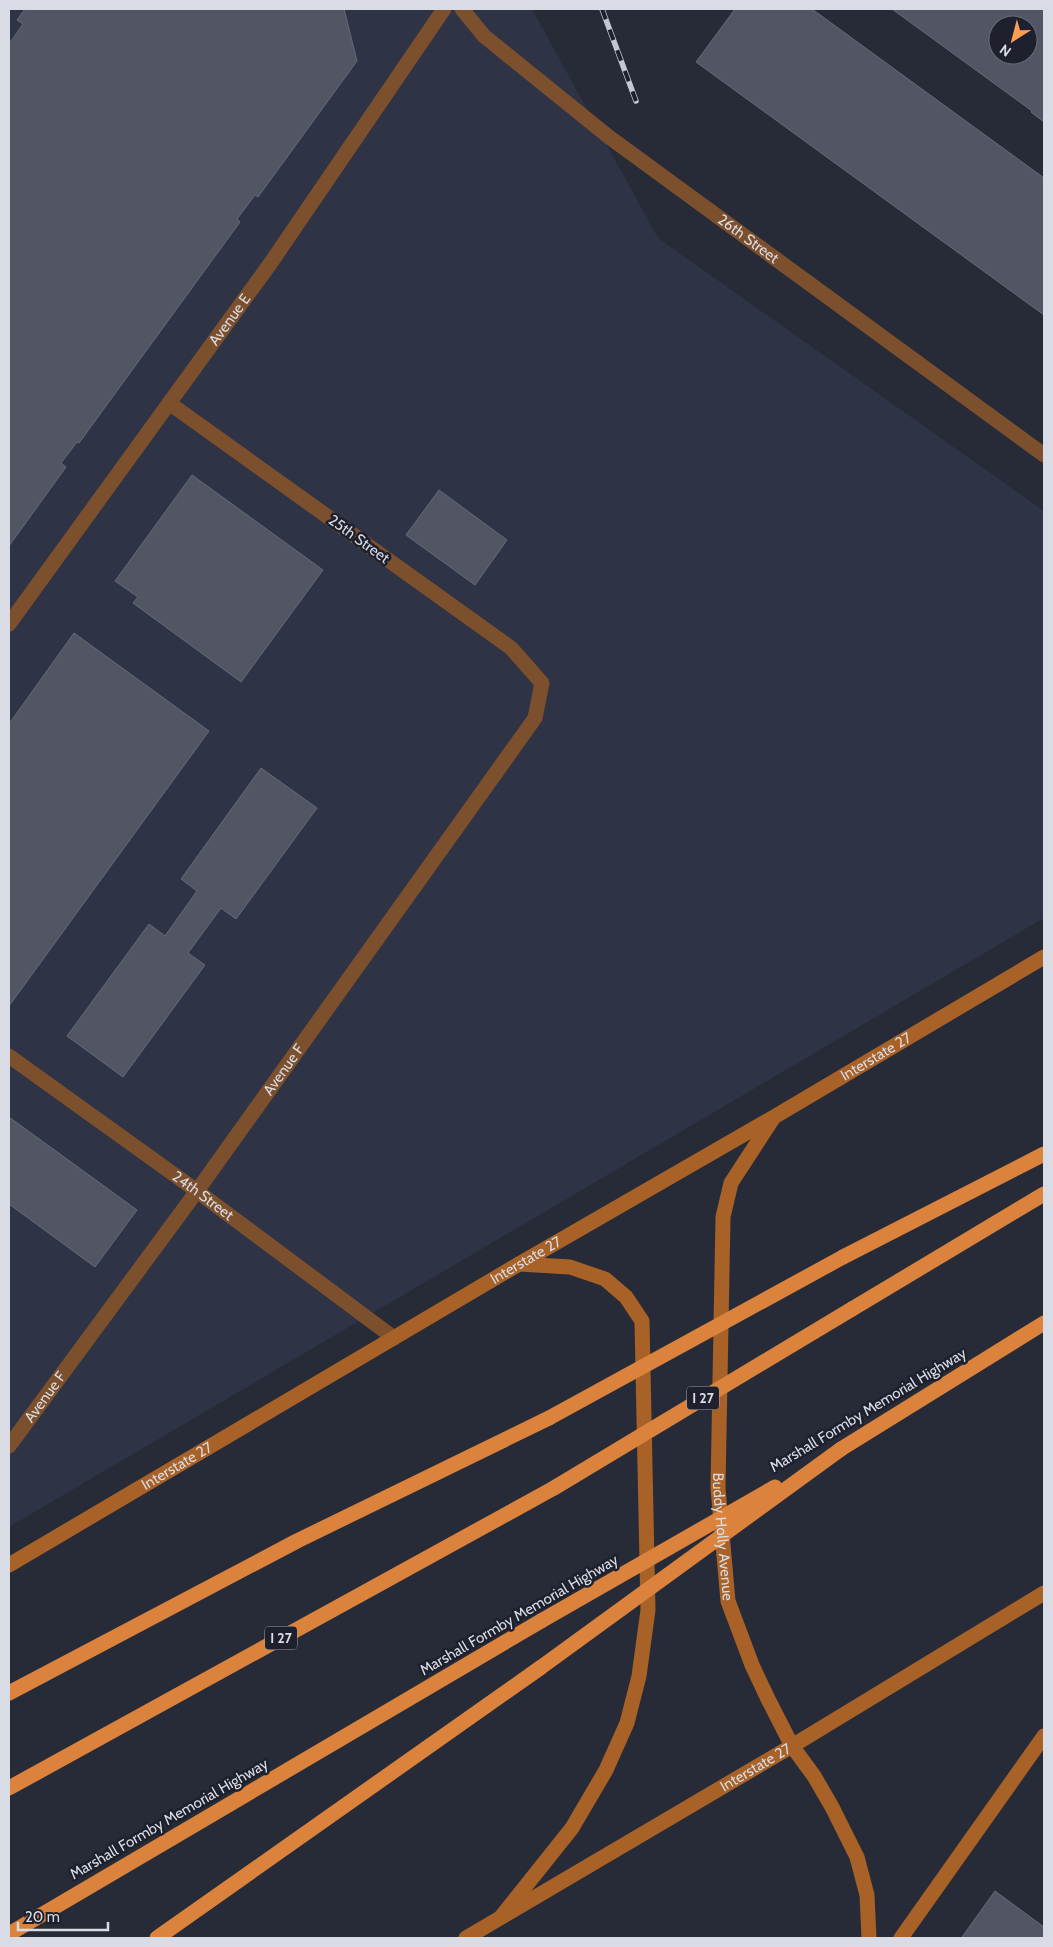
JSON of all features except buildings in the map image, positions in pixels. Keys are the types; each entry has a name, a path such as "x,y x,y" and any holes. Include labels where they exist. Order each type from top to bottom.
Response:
{"highway":[{"path":"9,1694 297,1541 550,1418 843,1257 1044,1154"},
{"name":"I 27","path":"9,1788 554,1488 1044,1194"},
{"name":"Marshall Formby Memorial Highway","path":"9,1934 541,1621 841,1449 1044,1323"},
{"path":"157,1938 540,1668 841,1449"}],"main road":[{"name":"Interstate 27","path":"9,1566 519,1264 774,1117 1044,957"},
{"name":"Buddy Holly Avenue","path":"774,1117 731,1183 723,1217 718,1488 728,1601 752,1665 792,1746 814,1776 832,1807 856,1857 867,1895 869,1938"},
{"path":"501,1917 572,1828 606,1770 629,1714 639,1676 648,1610 642,1321 626,1297 605,1279 570,1268 519,1264"},
{"name":"Interstate 27","path":"466,1938 792,1746 1044,1593"},
{"path":"901,1938 1044,1736"}],"street":[{"name":"Avenue E","path":"9,624 270,264 444,9"},
{"name":"26th Street","path":"462,9 484,36 609,137 1044,455"},
{"name":"25th Street","path":"169,402 511,648 542,683"},
{"name":"Avenue F","path":"9,1446 197,1191 535,718 542,683"},
{"name":"24th Street","path":"9,1056 197,1191 394,1338"}],"shaded area":[{"path":"9,9 532,9 658,238 1044,511 1044,918 9,1527"}],"railway":[{"path":"602,9 636,101"}]}
